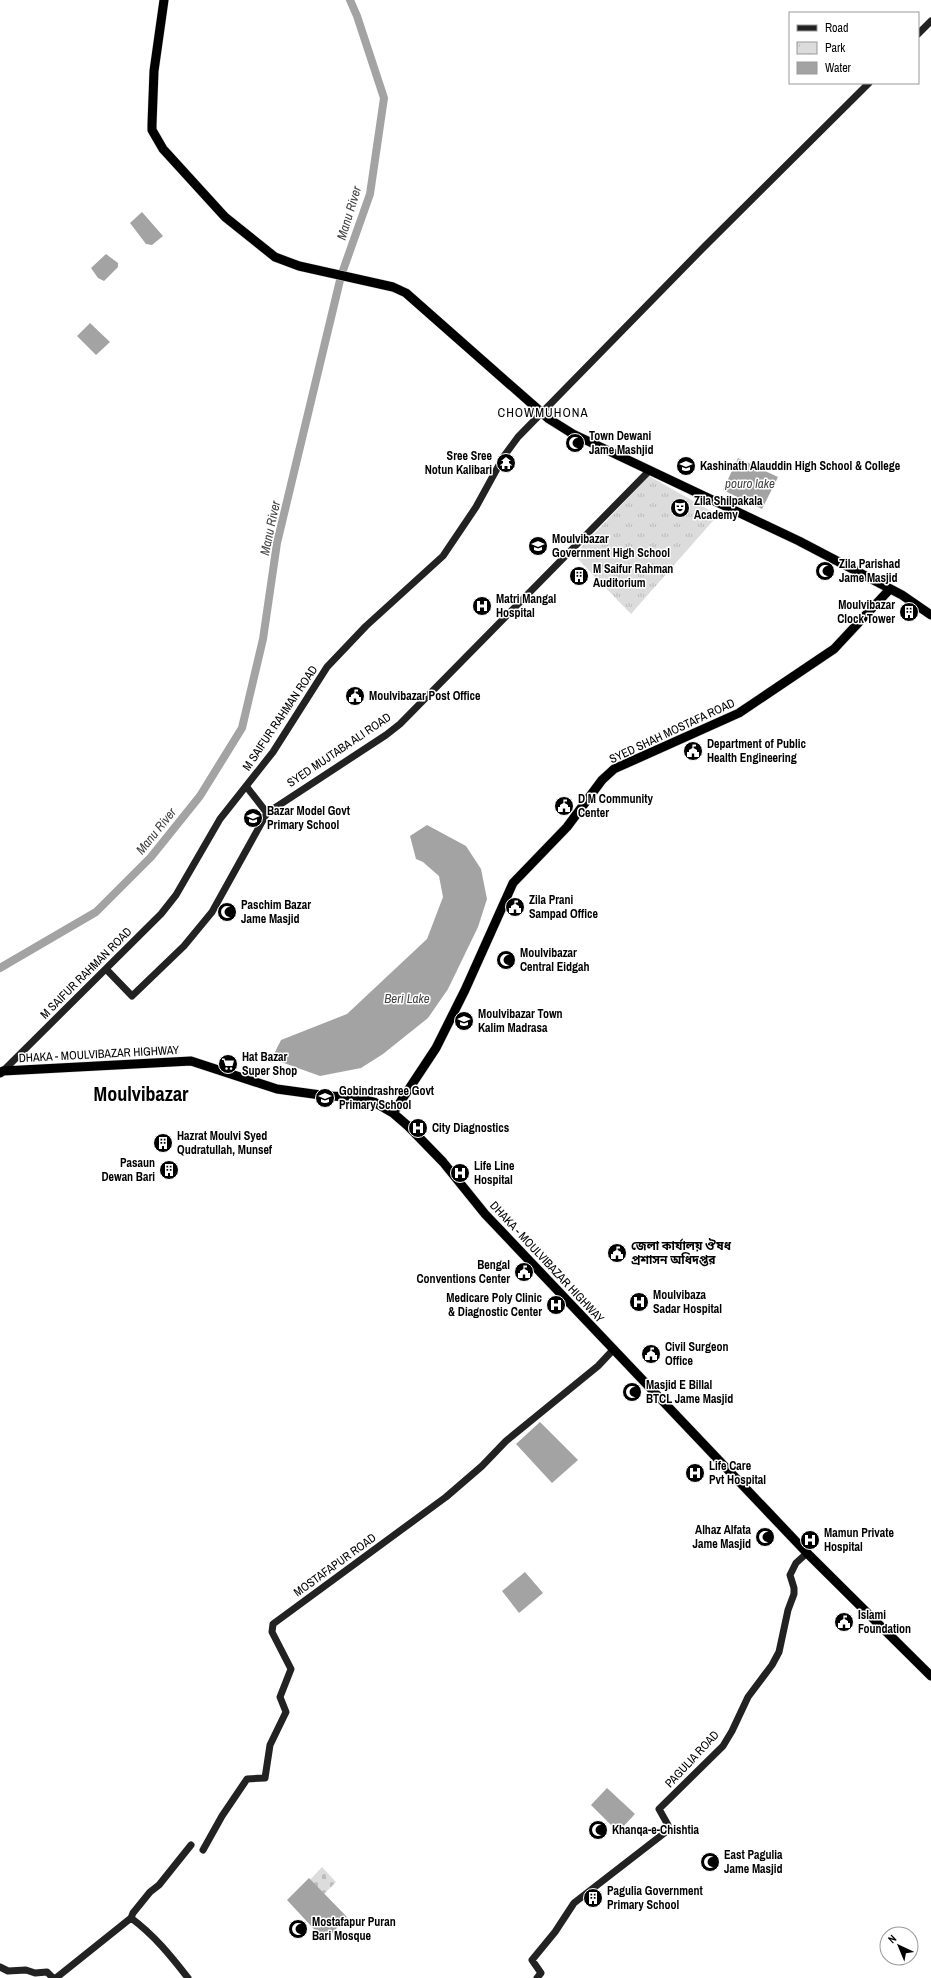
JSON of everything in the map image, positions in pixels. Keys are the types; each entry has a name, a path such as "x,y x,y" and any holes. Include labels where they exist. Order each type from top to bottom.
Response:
{"highway":[{"path":"164,0 154,71 152,130 163,150 225,217 275,257 299,266 393,287 406,293 542,412 573,434 799,541 890,589 931,615"},
{"name":"SYED SHAH MOSTAFA ROAD","path":"393,1113 436,1048 465,990 513,883 567,828 602,780 614,769 740,713 777,689 834,649 890,589"},
{"name":"DHAKA - MOULVIBAZAR HIGHWAY","path":"1,1072 191,1061 277,1089 322,1095 354,1097 374,1102 393,1113 443,1162 485,1214 613,1350 807,1553 931,1676"}],"street":[{"path":"919,33 931,21"},
{"name":"M SAIFUR RAHMAN ROAD","path":"1,1072 152,923 176,895 220,819 273,752 327,667 366,626 443,556 476,507 504,456 518,437 868,84"},
{"name":"SYED MUJTABA ALI ROAD","path":"106,969 132,996 184,946 212,912 267,813 386,735 400,724 650,470"},
{"path":"246,786 267,813"},
{"name":"MOSTAFAPUR ROAD","path":"203,1850 222,1816 247,1779 265,1778 270,1744 286,1712 280,1697 291,1669 272,1632 273,1624 446,1497 482,1466 506,1441 598,1366 613,1350"},
{"name":"PAGULIA ROAD","path":"537,1978 541,1973 532,1960 574,1903 667,1831 668,1825 659,1809 723,1746 748,1697 772,1665 779,1652 788,1610 794,1594 794,1588 790,1576 796,1563 807,1553"},
{"path":"56,1978 131,1918 133,1913 150,1892 159,1884 191,1845"},
{"path":"131,1918 145,1928 170,1955 188,1978"},
{"path":"0,1966 8,1971 26,1970 35,1973 47,1972 53,1978"}],"green space":[{"path":"649,476 718,515 631,614 574,555"},
{"path":"322,1867 336,1882 321,1897 308,1882"}],"water":[{"path":"142,212 163,236 152,245 146,244 130,223"},
{"path":"106,254 118,263 118,267 104,281 98,278 91,268"},
{"path":"90,323 110,342 96,355 77,336"},
{"name":"pouro lake","path":"738,458 778,477 762,509 723,490"},
{"name":"Beri Lake","path":"427,825 466,846 481,869 487,899 478,927 448,989 428,1018 383,1054 361,1068 320,1076 281,1062 275,1052 281,1040 347,1014 427,939 443,897 439,876 423,862 416,859 410,836"},
{"path":"540,1422 578,1460 552,1483 516,1444"},
{"path":"525,1572 543,1593 519,1613 502,1591"},
{"path":"607,1788 635,1814 618,1832 591,1805"},
{"path":"309,1878 347,1917 325,1941 287,1900"}],"waterway":[{"name":"Manu River","path":"0,968 96,912 151,857 200,796 242,728 263,639 277,543 341,276 370,194 384,98 357,16 350,0"}],"place":[{"name":"Town Dewani Jame Mashjid","path":"575,443"},
{"name":"Sree Sree Notun Kalibari","path":"506,463"},
{"name":"Kashinath Alauddin High School & College","path":"686,466"},
{"name":"Zila Shilpakala Academy","path":"680,508"},
{"name":"Moulvibazar Government High School","path":"538,546"},
{"name":"Zila Parishad Jame Masjid","path":"825,571"},
{"name":"M Saifur Rahman Auditorium","path":"579,576"},
{"name":"Matri Mangal Hospital","path":"482,606"},
{"name":"Moulvibazar Clock Tower","path":"909,612"},
{"name":"Moulvibazar Post Office","path":"355,696"},
{"name":"Department of Public Health Engineering","path":"693,751"},
{"name":"D M Community Center","path":"564,806"},
{"name":"Bazar Model Govt Primary School","path":"253,818"},
{"name":"Zila Prani Sampad Office","path":"515,907"},
{"name":"Paschim Bazar Jame Masjid","path":"227,912"},
{"name":"Moulvibazar Central Eidgah","path":"506,960"},
{"name":"Moulvibazar Town Kalim Madrasa","path":"464,1021"},
{"name":"Hat Bazar Super Shop","path":"228,1064"},
{"name":"Gobindrashree Govt Primary School","path":"325,1098"},
{"name":"City Diagnostics","path":"418,1128"},
{"name":"Hazrat Moulvi Syed Qudratullah, Munsef","path":"163,1143"},
{"name":"Pasaun Dewan Bari","path":"169,1170"},
{"name":"Life Line Hospital","path":"460,1173"},
{"name":"জেলা কার্যালয় ঔষধ প্রশাসন অধিদপ্তর","path":"617,1253"},
{"name":"Bengal Conventions Center","path":"524,1272"},
{"name":"Moulvibaza Sadar Hospital","path":"639,1302"},
{"name":"Medicare Poly Clinic & Diagnostic Center","path":"556,1305"},
{"name":"Civil Surgeon Office","path":"651,1354"},
{"name":"Masjid E Billal BTCL Jame Masjid","path":"632,1392"},
{"name":"Life Care Pvt Hospital","path":"695,1473"},
{"name":"Alhaz Alfata Jame Masjid","path":"765,1537"},
{"name":"Mamun Private Hospital","path":"810,1540"},
{"name":"Islami Foundation","path":"844,1622"},
{"name":"Khanqa-e-Chishtia","path":"598,1830"},
{"name":"East Pagulia Jame Masjid","path":"710,1862"},
{"name":"Pagulia Government Primary School","path":"593,1898"},
{"name":"Mostafapur Puran Bari Mosque","path":"298,1929"}],"district":[{"name":"CHOWMUHONA","path":"543,412"},
{"name":"Moulvibazar","path":"141,1093"}]}
